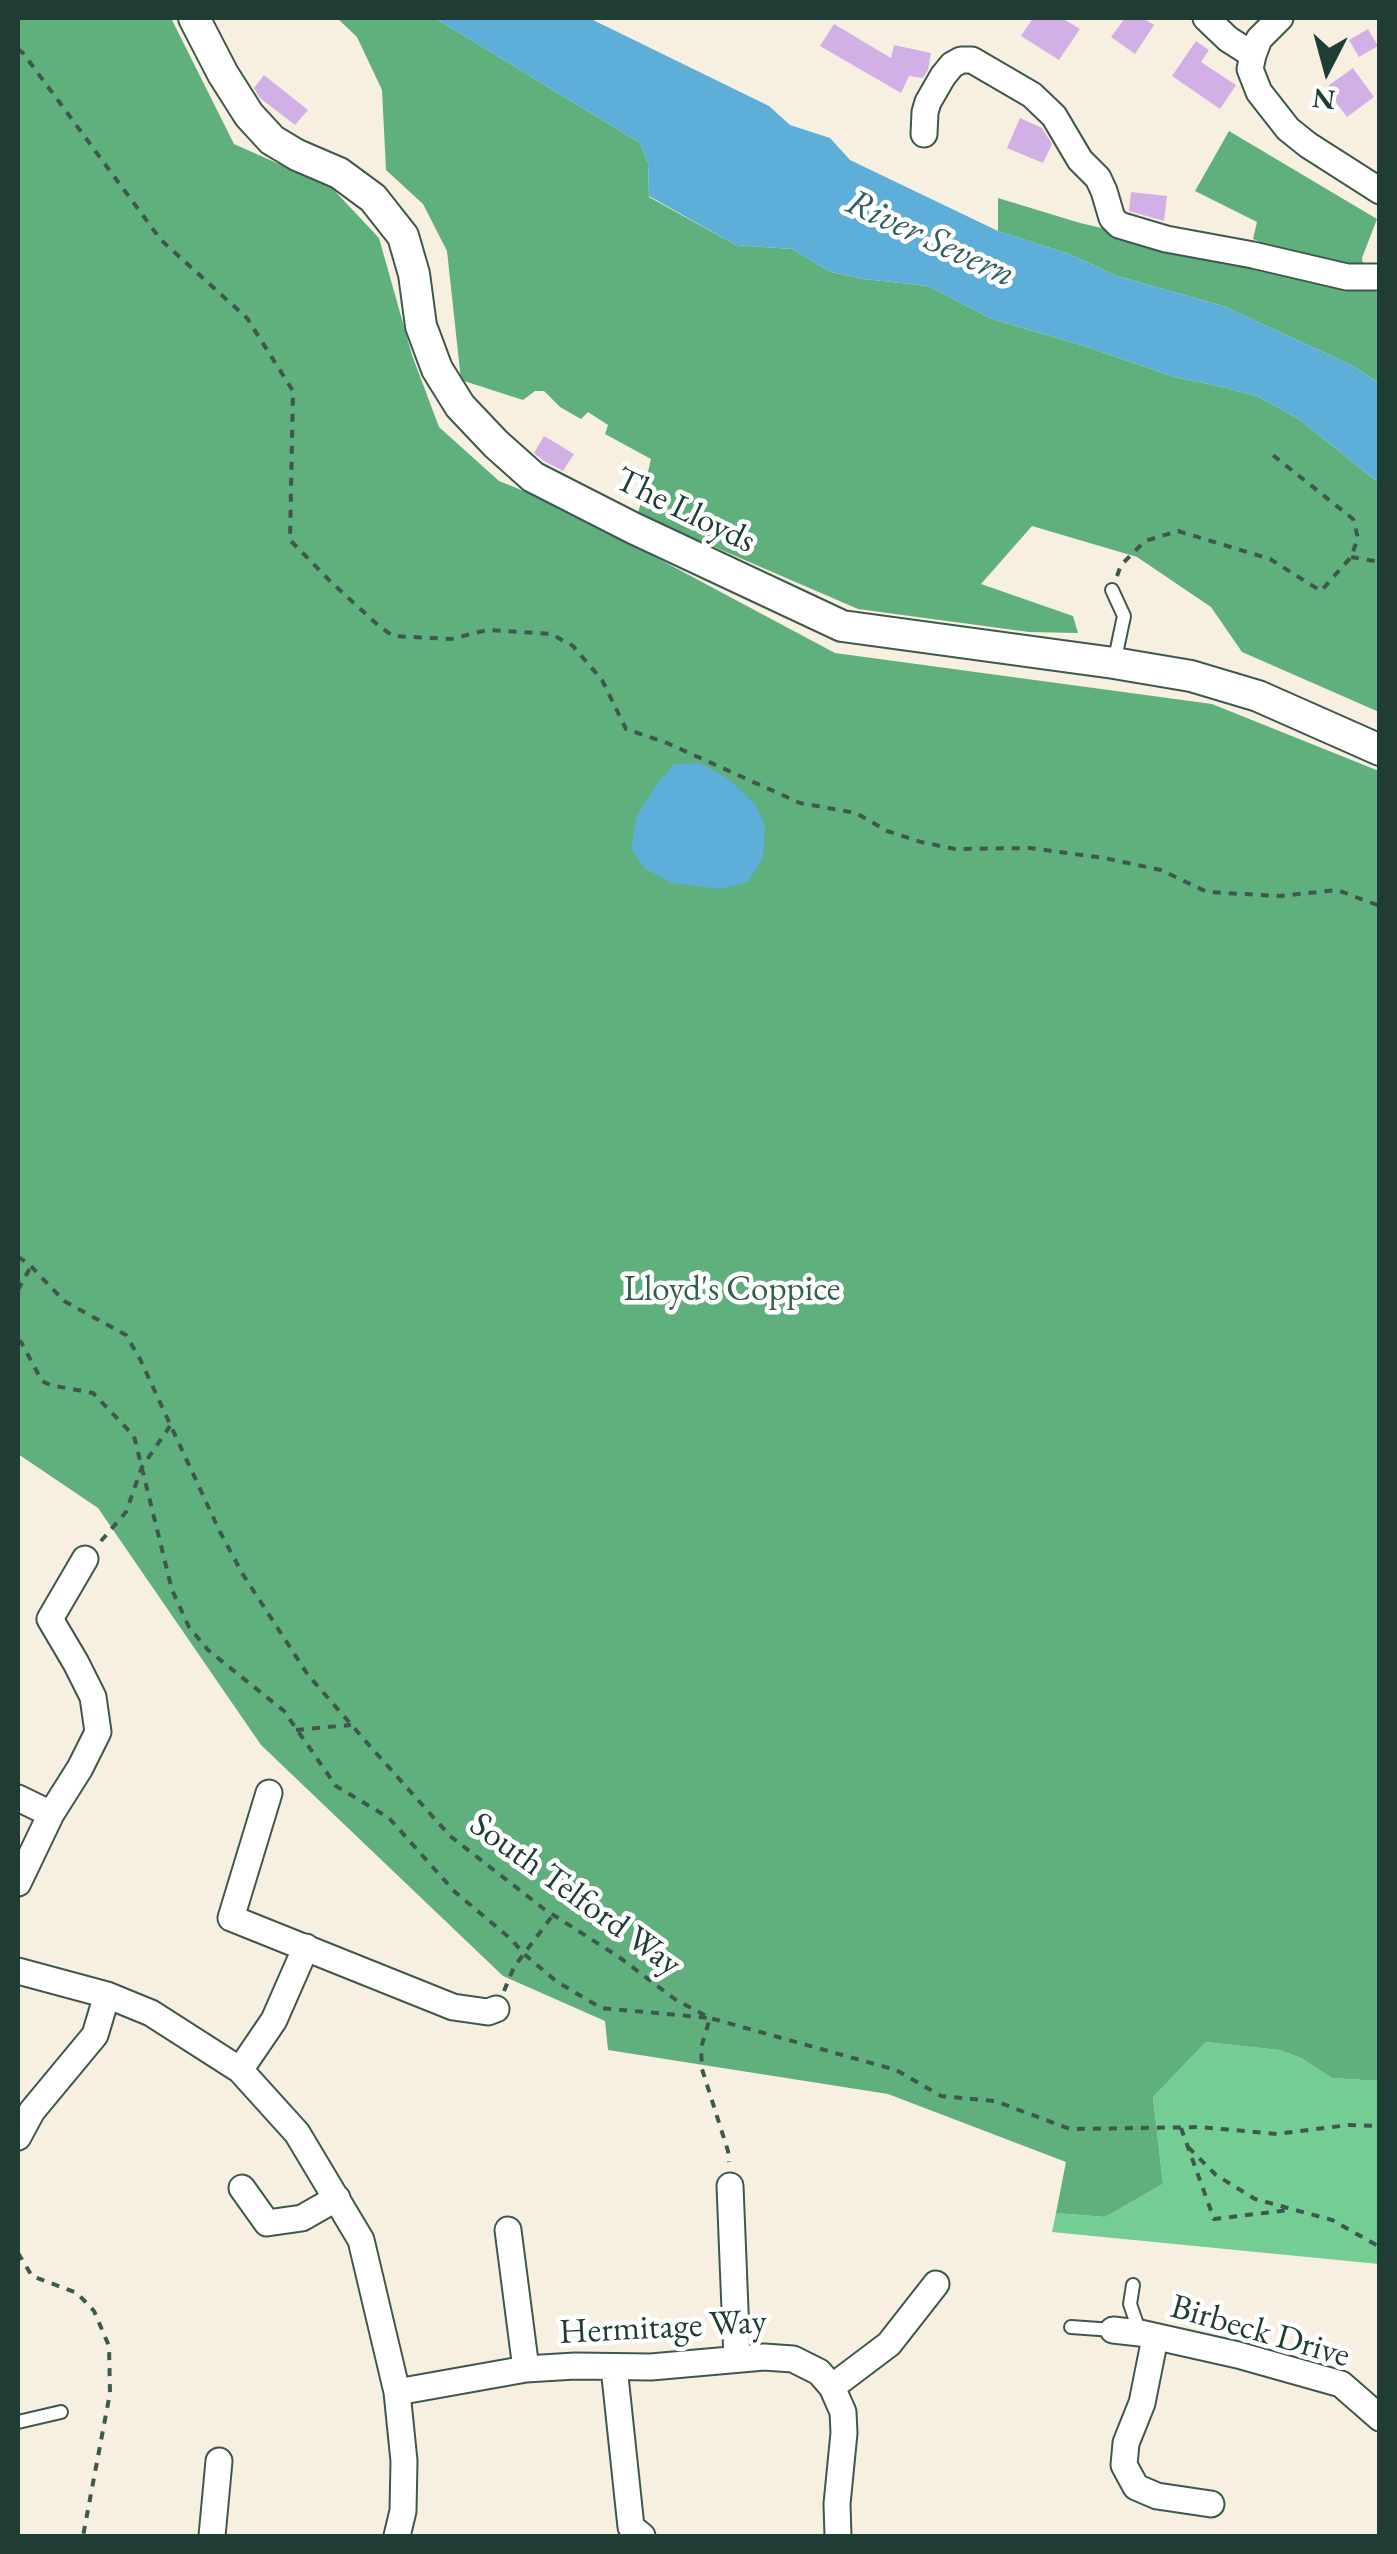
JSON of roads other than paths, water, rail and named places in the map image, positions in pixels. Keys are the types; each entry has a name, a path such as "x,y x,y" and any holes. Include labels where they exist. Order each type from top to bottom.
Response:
{"street":[{"name":"The Lloyds","path":"194,18 222,74 249,115 272,140 338,173 373,198 403,236 414,274 421,326 437,369 460,406 533,477 842,626 1190,676 1258,696 1380,750"},
{"path":"1206,18 1252,55"},
{"path":"1280,18 1260,39 1252,55 1250,68 1259,92 1288,130 1380,191"},
{"path":"924,134 928,102 944,76 952,65 972,60 1032,94 1054,116 1080,160 1098,178 1112,218 1119,225 1166,239 1347,277 1380,276"},
{"path":"18,1883 50,1814 98,1732 92,1698 50,1619 84,1560"},
{"path":"269,1793 231,1918 453,2007 488,2012 496,2009"},
{"path":"18,1798 50,1814"},
{"path":"240,2070 274,2020 306,1947"},
{"path":"18,1972 107,1995 152,2013 240,2070 296,2132 361,2240 397,2392 404,2460 398,2536"},
{"path":"18,2136 32,2111 94,2035 107,1995"},
{"path":"730,2186 737,2359"},
{"path":"242,2188 268,2223 302,2218 338,2198"},
{"path":"508,2230 526,2370"},
{"path":"838,2536 836,2504 845,2422 832,2387 890,2344 936,2284"},
{"name":"Birbeck Drive","path":"1113,2330 1238,2355 1341,2384 1380,2418"},
{"path":"1147,2336 1142,2403 1126,2443 1124,2465 1136,2487 1157,2496 1210,2504"},
{"name":"Hermitage Way","path":"397,2392 526,2370 684,2365 780,2357 819,2372 832,2387"},
{"path":"614,2367 629,2533"},
{"path":"212,2536 219,2461"}],"lane":[{"path":"1112,590 1124,616 1114,663"},
{"path":"1133,2284 1130,2304 1147,2336"},
{"path":"1071,2327 1113,2330"},
{"path":"18,2422 61,2412"}],"water":[{"name":"River Severn","path":"435,18 589,18 769,106 790,125 830,138 850,160 998,231 1069,254 1117,276 1223,306 1351,365 1379,383 1379,483 1299,419 1257,396 1175,377 992,319 928,286 831,272 792,249 736,245 649,196 648,162 640,143"},
{"path":"700,763 730,780 755,804 765,825 763,858 748,882 721,889 672,883 644,868 631,848 637,816 656,785 674,764"}],"park label":[{"name":"Lloyd's Coppice","path":"732,1290"}]}
